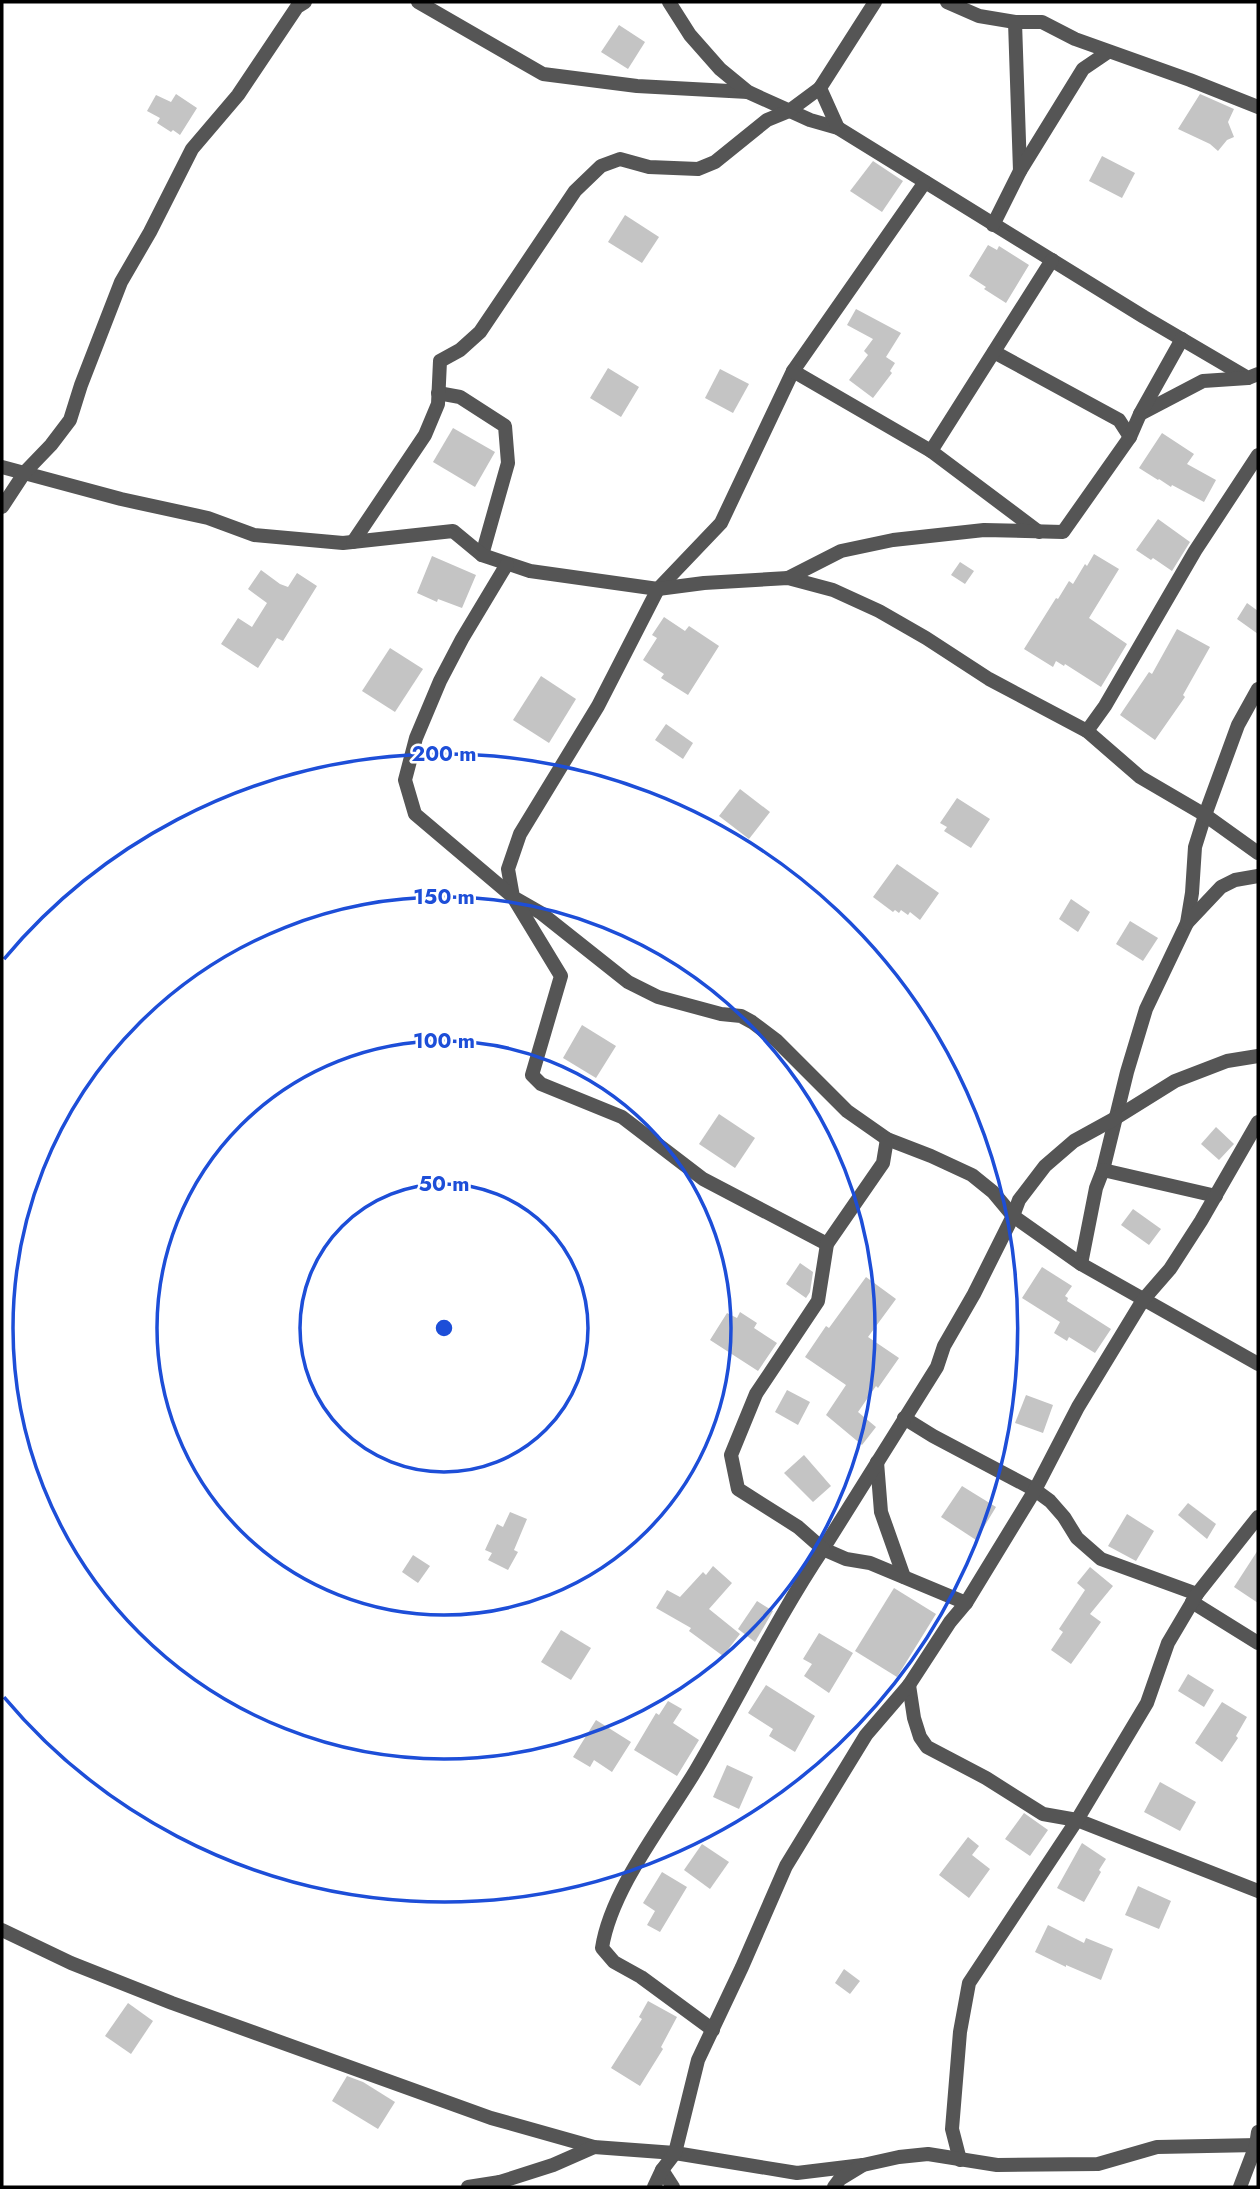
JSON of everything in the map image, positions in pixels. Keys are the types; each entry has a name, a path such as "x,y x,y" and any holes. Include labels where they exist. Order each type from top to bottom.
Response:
{"street":[{"path":"2,506 25,472 70,420 121,282 150,232 191,149 238,94 298,7 305,2"},
{"path":"418,2 543,74 637,86 748,92"},
{"path":"669,2 690,35 720,69 748,92 789,111 838,128 1182,339 1255,379"},
{"path":"353,542 425,435 438,404 440,361 460,350 480,332 575,191 601,166 620,159 649,167 698,169 715,162 767,120 789,111 820,88 875,2"},
{"path":"947,2 979,16 1015,22 1042,22 1108,52 1258,107"},
{"path":"1015,22 1020,171"},
{"path":"993,225 1020,171 1083,69 1108,52"},
{"path":"820,88 838,128"},
{"path":"827,1244 703,1179 622,1117 541,1084 532,1075 561,976 513,897 508,869 520,834 598,706 658,589 721,523 793,371 925,182"},
{"path":"931,452 1052,260"},
{"path":"788,579 841,551 893,540 985,530 1063,532 1130,437 1182,339"},
{"path":"994,352 1119,420 1130,437"},
{"path":"793,371 931,452 1039,532"},
{"path":"1140,414 1203,381 1255,379"},
{"path":"438,393 460,397 505,426 508,463 482,555"},
{"path":"1087,731 1105,706 1195,551 1258,454"},
{"path":"2,467 121,499 208,518 254,535 343,543 453,531 482,555 530,571 658,589 704,583 788,579 833,590 879,611 989,679 1087,731 1140,777 1205,815 1258,853"},
{"path":"507,564 440,681 416,738 405,780 415,814 513,897 541,913 628,982 658,997 721,1014 741,1016 752,1022 776,1040 847,1111 887,1139 972,1175 993,1192 1013,1216 1081,1264 1258,1364"},
{"path":"1081,1264 1096,1188 1146,1009 1187,923 1195,847 1238,725 1258,689"},
{"path":"1187,923 1221,887 1234,880 1258,876"},
{"path":"713,2030 641,1977 614,1962 602,1948 605,1927 623,1888 696,1770 803,1579 937,1367 944,1346 974,1294 1019,1200 1045,1166 1074,1141 1175,1081 1227,1061 1258,1056"},
{"path":"654,2187 662,2170 675,2153 698,2060 786,1866 866,1734 909,1685 950,1622 966,1603 1035,1490 1078,1407 1143,1300 1170,1269 1258,1122"},
{"path":"887,1139 883,1163 827,1244 818,1301 756,1394 731,1455 738,1489 798,1527 823,1549 846,1559 870,1563 966,1603"},
{"path":"1103,1170 1216,1196"},
{"path":"904,1418 1035,1490 1050,1501 1077,1538 1101,1559 1194,1598 1258,1643"},
{"path":"877,1461 881,1512 904,1577"},
{"path":"960,2160 952,2129 960,2032 969,1983 1077,1820 1147,1703 1168,1643 1194,1598 1258,1517"},
{"path":"909,1685 914,1718 920,1737 927,1746 986,1777 1043,1814 1077,1820 1258,1891"},
{"path":"2,1930 71,1963 185,2008 491,2118 593,2147 675,2153 797,2174 928,2154 997,2165 1098,2164 1157,2147 1257,2141 1241,2187"},
{"path":"468,2187 497,2185 593,2147"},
{"path":"834,2187 840,2179 863,2165"},
{"path":"662,2170 673,2187"}],"building":[{"path":"619,25 645,42 628,69 601,52"},
{"path":"176,94 197,108 180,135 157,123 160,118 147,111 156,95 171,102"},
{"path":"1200,94 1234,109 1228,122 1234,137 1227,140 1218,151 1210,144 1178,129"},
{"path":"1102,156 1135,173 1122,198 1089,181"},
{"path":"873,161 903,181 882,212 850,191"},
{"path":"625,215 659,237 642,263 608,242"},
{"path":"988,245 997,250 999,246 1029,265 1006,303 969,276"},
{"path":"856,309 901,333 886,357 895,363 890,371 892,373 873,398 849,380 868,355 864,351 873,339 847,325"},
{"path":"608,368 639,387 621,417 590,398"},
{"path":"720,369 749,384 733,413 705,398"},
{"path":"453,428 495,452 475,487 433,462"},
{"path":"1162,433 1194,454 1187,464 1216,480 1204,502 1139,468"},
{"path":"1158,519 1190,542 1172,571 1136,550"},
{"path":"1094,554 1119,569 1089,618 1127,644 1101,687 1065,664 1064,666 1056,661 1053,667 1024,649 1056,598 1058,599 1069,581 1073,584"},
{"path":"432,556 476,575 462,608 438,599 437,602 417,593"},
{"path":"960,562 974,571 965,584 951,575"},
{"path":"261,570 288,587 297,573 317,586 283,641 277,638 258,668 221,644 238,618 252,627 267,603 248,589"},
{"path":"1247,603 1258,611 1258,634 1237,619"},
{"path":"664,617 685,631 689,626 719,646 688,695 661,678 664,674 643,660 657,638 652,635"},
{"path":"1177,629 1210,647 1183,695 1185,697 1155,740 1120,715 1149,672 1152,674"},
{"path":"390,648 423,669 395,712 362,691"},
{"path":"541,676 576,699 549,743 513,720"},
{"path":"666,724 693,743 683,759 655,740"},
{"path":"740,789 770,812 749,839 719,816"},
{"path":"957,798 990,819 971,848 944,831 947,827 940,823"},
{"path":"897,864 939,893 920,920 910,912 908,915 901,910 899,913 895,910 893,912 873,897"},
{"path":"1071,899 1090,912 1078,932 1059,919"},
{"path":"1130,921 1158,938 1143,961 1116,944"},
{"path":"582,1025 616,1046 596,1078 563,1058"},
{"path":"719,1114 755,1138 735,1168 699,1144"},
{"path":"1216,1127 1234,1144 1219,1160 1201,1144"},
{"path":"1133,1209 1161,1229 1149,1245 1121,1225"},
{"path":"800,1263 813,1272 810,1292 806,1298 786,1284"},
{"path":"1042,1267 1072,1286 1065,1296 1067,1301 1111,1329 1095,1353 1069,1337 1067,1341 1054,1333 1060,1322 1022,1298"},
{"path":"866,1277 896,1299 868,1337 899,1358 858,1412 876,1427 862,1445 826,1415 846,1385 805,1357"},
{"path":"740,1312 757,1323 754,1328 777,1343 758,1371 710,1340 727,1313 737,1318"},
{"path":"787,1390 810,1402 798,1425 775,1412"},
{"path":"1026,1395 1053,1405 1043,1433 1015,1423"},
{"path":"804,1455 831,1486 813,1502 784,1473"},
{"path":"962,1486 996,1507 976,1540 941,1517"},
{"path":"1188,1503 1216,1524 1207,1539 1178,1515"},
{"path":"510,1512 527,1519 514,1550 518,1552 508,1570 488,1560 492,1553 485,1550 497,1524 503,1527"},
{"path":"1127,1514 1154,1531 1136,1561 1108,1546"},
{"path":"1258,1550 1258,1603 1234,1587"},
{"path":"413,1555 430,1566 418,1583 402,1572"},
{"path":"713,1566 732,1583 709,1609 740,1634 723,1656 689,1631 691,1628 656,1608 667,1590 680,1597 703,1572 706,1575"},
{"path":"1090,1567 1113,1586 1090,1614 1101,1622 1071,1664 1051,1650 1063,1632 1059,1629 1085,1590 1077,1583"},
{"path":"894,1588 936,1614 897,1677 855,1651"},
{"path":"757,1601 773,1611 755,1642 738,1629"},
{"path":"561,1630 591,1648 571,1680 541,1662"},
{"path":"819,1633 853,1653 829,1693 804,1676 812,1664 803,1659"},
{"path":"1188,1674 1214,1690 1204,1707 1178,1691"},
{"path":"766,1685 815,1716 795,1752 769,1736 773,1729 748,1713"},
{"path":"668,1701 682,1709 673,1723 699,1740 677,1776 634,1750 656,1713 659,1715"},
{"path":"1222,1702 1247,1717 1236,1736 1238,1738 1222,1762 1195,1743"},
{"path":"596,1720 631,1742 612,1772 594,1760 590,1767 573,1757"},
{"path":"727,1765 753,1777 739,1809 713,1797"},
{"path":"1160,1782 1196,1802 1180,1831 1144,1812"},
{"path":"1024,1813 1048,1830 1030,1856 1005,1839"},
{"path":"968,1837 979,1846 972,1855 990,1869 969,1898 939,1875"},
{"path":"1082,1843 1106,1859 1084,1902 1057,1888"},
{"path":"702,1844 729,1862 710,1889 684,1870"},
{"path":"662,1872 687,1887 660,1932 647,1925 655,1911 643,1903"},
{"path":"1138,1886 1171,1901 1159,1929 1125,1915"},
{"path":"1048,1925 1084,1943 1086,1938 1113,1949 1101,1980 1035,1952"},
{"path":"844,1969 860,1981 850,1994 835,1983"},
{"path":"648,2001 677,2017 661,2047 663,2049 640,2086 611,2068 642,2019 639,2017"},
{"path":"128,2003 153,2021 131,2054 105,2036"},
{"path":"347,2076 363,2082 395,2102 378,2129 332,2101"}]}
